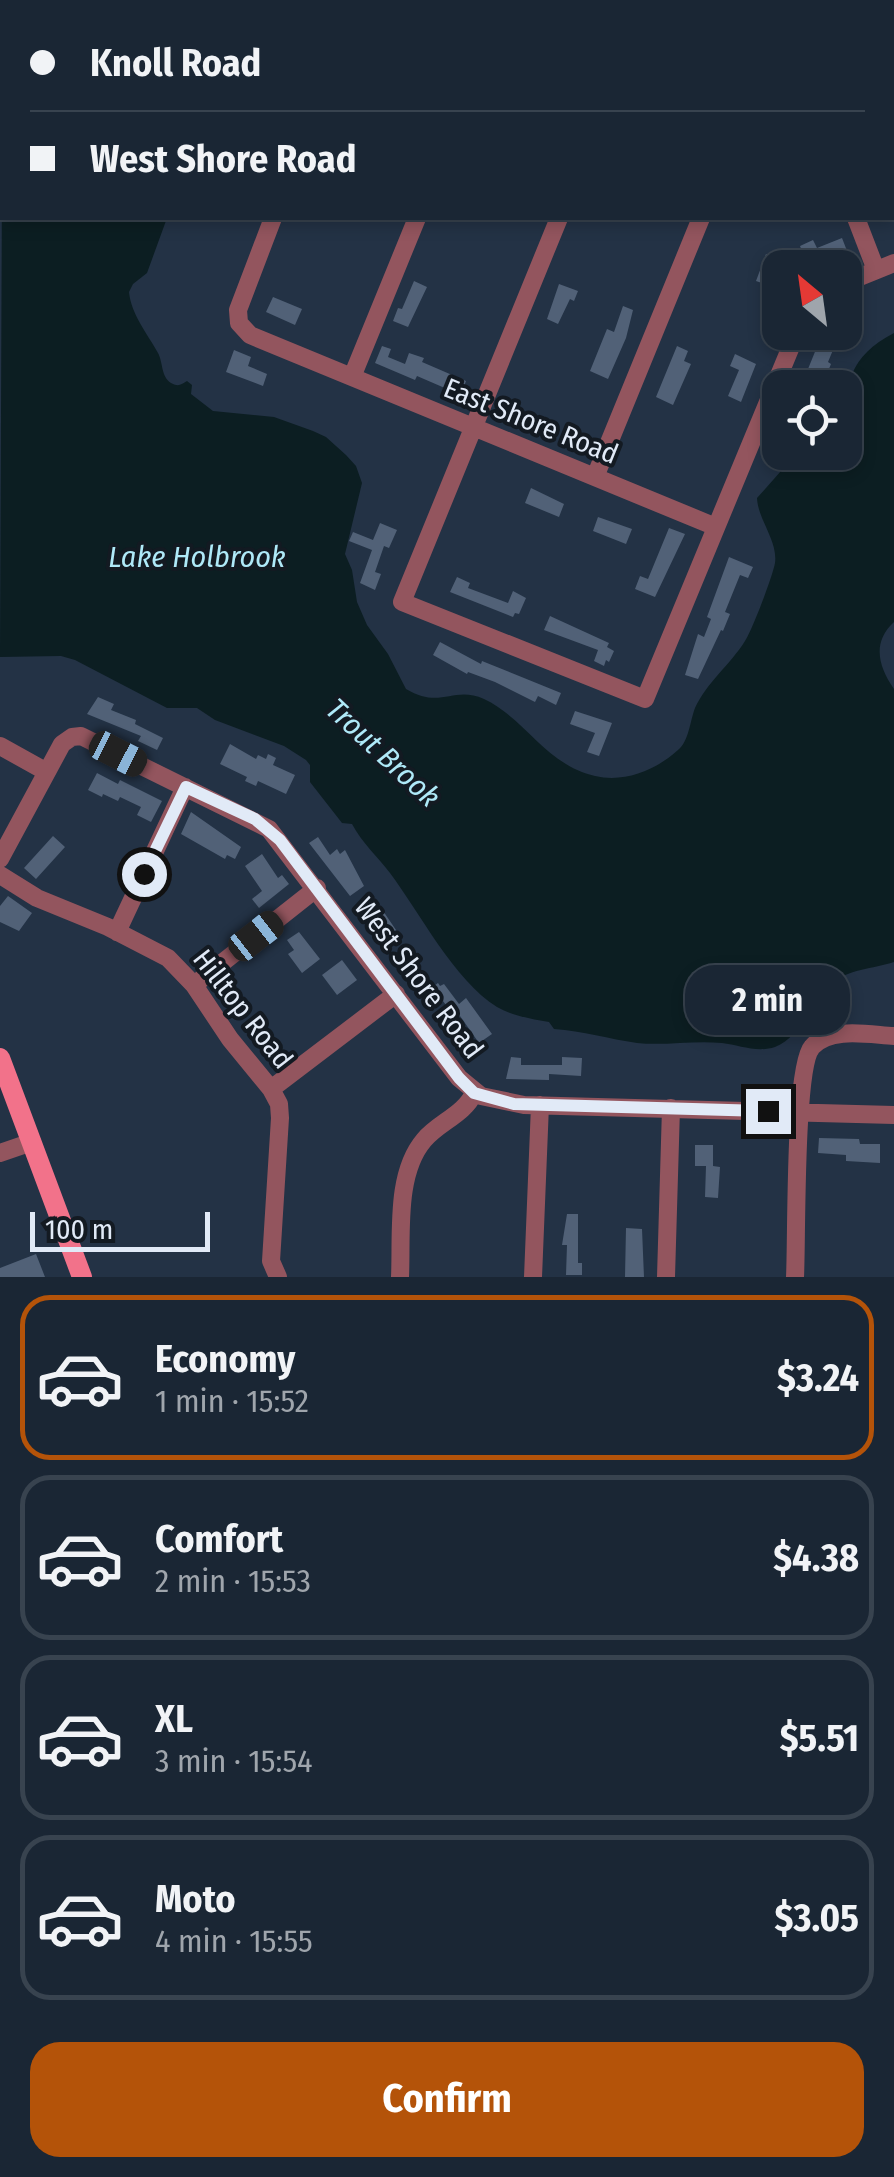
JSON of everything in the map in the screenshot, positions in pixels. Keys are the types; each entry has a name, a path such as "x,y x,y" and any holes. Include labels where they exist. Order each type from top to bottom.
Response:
{"main road":[{"path":"0,1058 82,1277"}],"street":[{"name":"East Shore Road","path":"272,220 239,304 240,323 256,338 716,527"},
{"path":"352,377 416,220"},
{"path":"558,220 402,602 646,699 790,350"},
{"path":"594,477 700,220"},
{"path":"857,220 885,266"},
{"name":"West Shore Road","path":"47,772 62,744 72,737 91,740 262,824 280,840 474,1093 504,1103 540,1106 894,1115"},
{"path":"0,746 47,772 0,859"},
{"path":"117,932 186,787"},
{"name":"Hilltop Road","path":"0,875 37,898 168,958 194,984 230,1039 271,1088 280,1118 271,1256 272,1270 278,1277"},
{"path":"194,984 317,888"},
{"path":"271,1088 396,994"},
{"path":"795,1277 801,1112 808,1052 816,1043 844,1034 894,1036"},
{"path":"400,1277 405,1189 412,1160 426,1138 466,1106 474,1093"},
{"path":"533,1277 540,1106"},
{"path":"666,1277 671,1108"},
{"path":"0,1154 32,1142"}],"water":[{"name":"Lake Holbrook","path":"2,220 166,220 147,273 129,292 136,316 158,353 164,373 171,383 187,381 192,385 191,394 213,411 274,417 326,437 356,466 362,483 345,554 367,625 406,689 429,697 464,694 484,699 499,707 563,762 606,778 640,773 682,746 700,699 748,635 775,563 774,547 757,498 782,470 862,470 862,370 854,370 876,344 894,333 894,622 882,638 880,654 894,689 894,962 853,972 830,984 799,1027 775,1047 755,1049 711,1042 637,1043 554,1029 549,1022 497,1007 466,980 352,824 342,823 310,782 310,765 306,760 284,746 215,720 197,708 167,708 61,656 0,657"}],"building":[{"path":"842,238 847,250 802,250 800,246 813,240 817,248"},
{"path":"414,281 427,287 408,327 393,321"},
{"path":"559,284 578,291 558,324 547,319"},
{"path":"273,297 302,309 295,325 266,312"},
{"path":"623,306 633,310 608,379 590,371 607,329 614,332"},
{"path":"382,346 391,349 388,357 405,364 409,353 466,381 461,395 375,363"},
{"path":"677,346 688,351 684,361 691,364 673,405 656,397"},
{"path":"234,350 251,357 248,366 267,374 263,386 226,372"},
{"path":"816,350 833,350 828,370 808,369"},
{"path":"735,354 756,364 741,402 728,396 739,370 730,366"},
{"path":"531,488 564,504 559,517 525,503"},
{"path":"598,517 632,529 626,544 593,531"},
{"path":"380,523 397,530 389,548 384,546 375,572 381,574 375,590 360,583 372,550 349,541 353,532 373,540"},
{"path":"669,528 685,534 655,597 635,589 640,576 648,579"},
{"path":"729,557 753,567 748,578 740,575 725,612 730,614 698,679 685,675 698,634 704,637 711,619 707,617"},
{"path":"457,577 470,583 468,588 508,603 513,591 526,598 519,614 513,617 450,592"},
{"path":"550,616 609,643 607,647 614,651 609,662 606,660 604,666 594,661 598,650 544,630"},
{"path":"440,642 481,664 482,661 561,693 556,705 538,696 535,702 495,682 467,674 433,655"},
{"path":"98,697 114,704 111,710 136,720 135,724 163,738 157,750 138,741 141,736 87,714"},
{"path":"575,711 612,723 599,756 587,752 595,733 570,724"},
{"path":"230,744 256,759 258,755 266,759 268,754 276,758 273,765 295,775 286,794 258,781 256,786 245,781 247,777 220,764"},
{"path":"97,773 162,801 151,822 137,815 141,807 120,797 118,801 88,790"},
{"path":"191,812 241,847 235,859 227,855 225,859 181,834"},
{"path":"53,836 65,847 36,879 24,868"},
{"path":"318,837 330,855 337,849 340,854 345,850 364,886 350,896 309,843"},
{"path":"262,854 278,878 282,875 289,884 259,908 252,899 262,891 245,866"},
{"path":"8,896 32,913 19,931 0,922 0,906"},
{"path":"379,905 396,930 383,939 365,914"},
{"path":"299,932 320,959 302,973 288,954 294,950 287,940"},
{"path":"342,960 357,980 337,995 322,975"},
{"path":"438,983 444,984 459,1004 466,998 492,1034 479,1043 460,1016 456,1019 443,1001 437,1006 426,992"},
{"path":"511,1057 521,1058 521,1065 562,1065 562,1057 582,1058 581,1076 549,1074 549,1080 506,1079"},
{"path":"819,1138 880,1144 880,1163 846,1161 846,1155 818,1153"},
{"path":"695,1145 713,1145 713,1166 720,1167 718,1198 705,1197 706,1166 695,1166"},
{"path":"567,1214 578,1214 578,1263 582,1263 582,1275 566,1275 567,1245 562,1245"},
{"path":"626,1228 642,1229 644,1277 625,1277"},
{"path":"36,1254 45,1277 0,1277 0,1268"}],"route":[{"path":"144,874 186,787 255,819 280,840 474,1093 514,1104 768,1111"}],"water label":[{"name":"Trout Brook","path":"383,753"}]}
